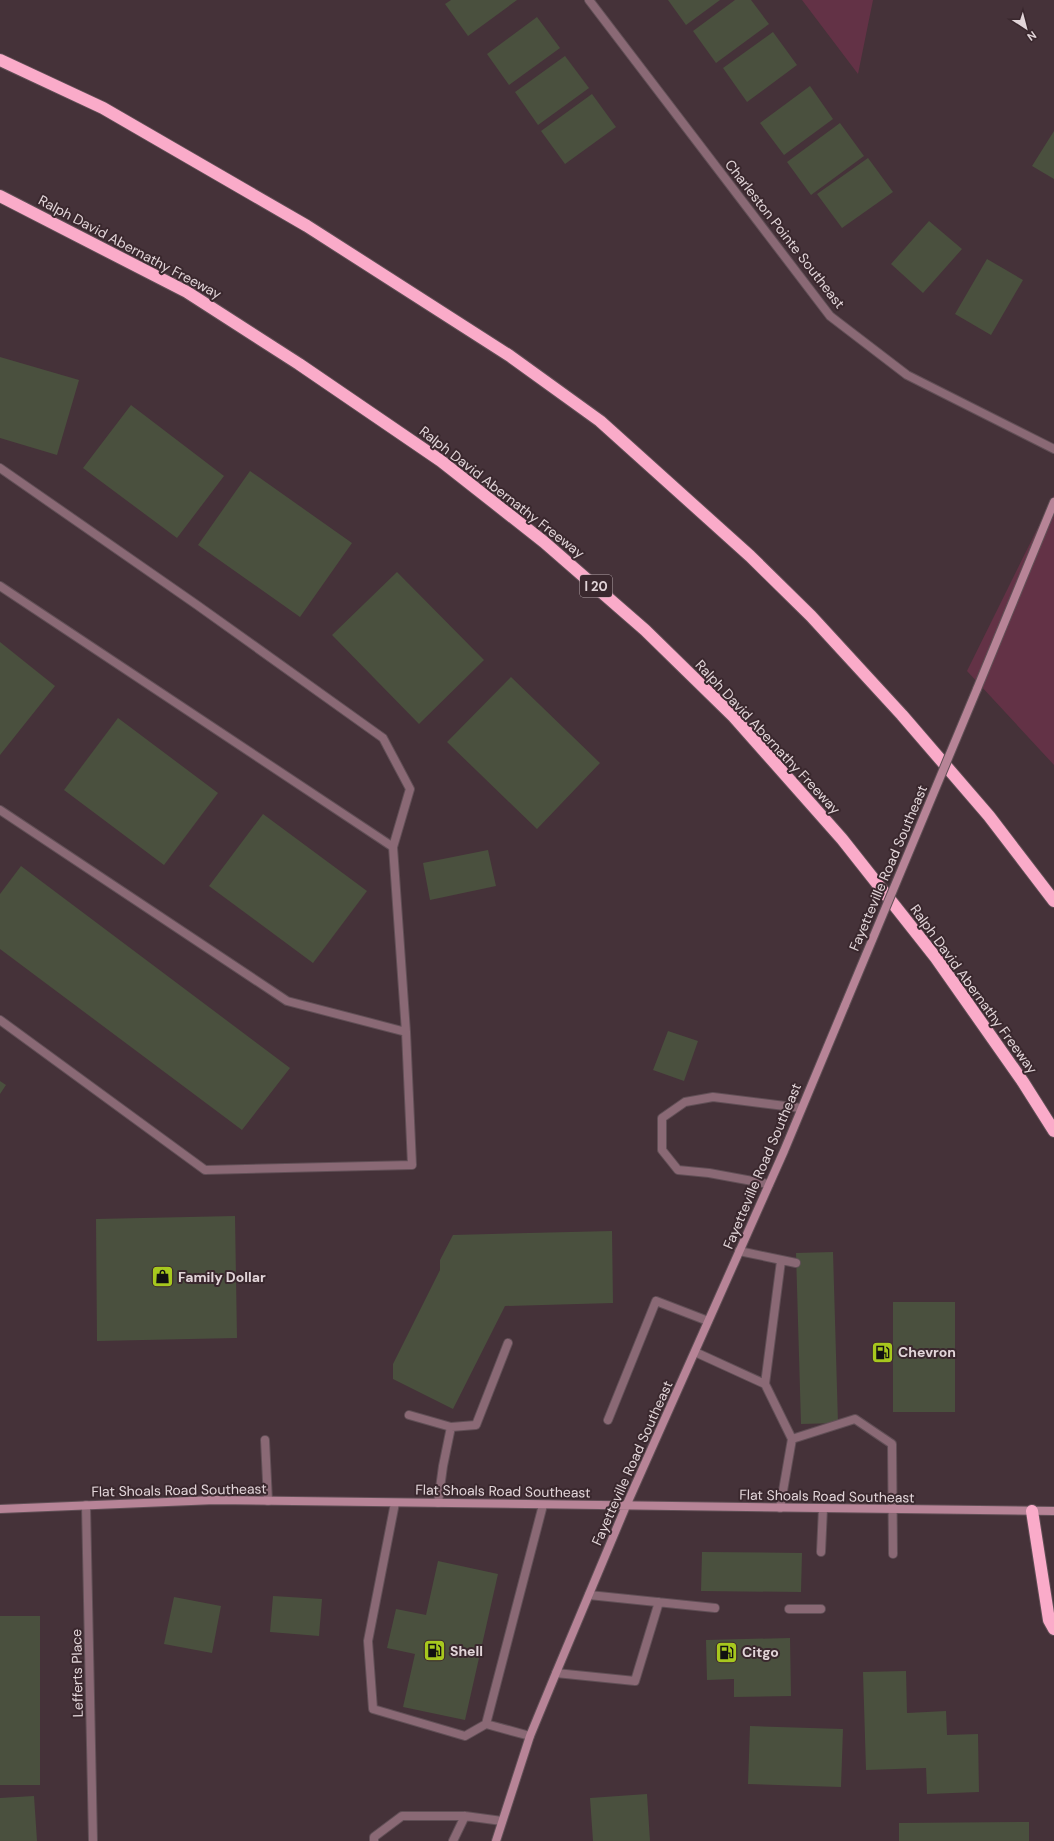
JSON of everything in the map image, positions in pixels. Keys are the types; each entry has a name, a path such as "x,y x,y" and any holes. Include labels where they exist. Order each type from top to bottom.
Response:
{"highway":[{"path":"0,60 102,108 307,226 510,356 600,421 744,551 811,616 902,715 984,810 1054,901"},
{"name":"Ralph David Abernathy Freeway","path":"0,196 187,292 306,368 441,460 544,542 645,630 734,717 842,839 936,958 1023,1082 1054,1131"},
{"path":"1032,1511 1049,1620 1054,1629"}],"street":[{"name":"Charleston Pointe Southeast","path":"588,0 830,316 907,375 1054,449"},
{"path":"0,468 198,605 383,738 410,789 393,847 406,1032 412,1165 205,1170 0,1020"},
{"name":"Fayetteville Road Southeast","path":"496,1841 530,1736 556,1672 626,1506 769,1184 1054,502"},
{"path":"0,586 393,847"},
{"path":"0,810 287,1001 406,1032"},
{"path":"769,1184 678,1170 662,1150 662,1118 685,1102 713,1097 801,1108"},
{"path":"739,1252 796,1263"},
{"path":"780,1508 792,1440 765,1384 781,1261"},
{"path":"608,1420 656,1301 708,1321"},
{"path":"409,1415 451,1427 476,1425 508,1343"},
{"path":"694,1352 765,1384"},
{"path":"792,1440 855,1419 892,1444 894,1510 893,1554"},
{"path":"438,1503 443,1466 451,1427"},
{"path":"265,1440 268,1501"},
{"name":"Flat Shoals Road Southeast","path":"0,1509 215,1500 1054,1511"},
{"path":"395,1503 368,1641 373,1709 465,1736 486,1724 530,1736"},
{"name":"Lefferts Place","path":"86,1505 93,1841"},
{"path":"486,1724 543,1505"},
{"path":"822,1552 823,1508"},
{"path":"589,1595 715,1608"},
{"path":"556,1672 635,1681 659,1602"},
{"path":"789,1608 821,1609"},
{"path":"374,1841 374,1837 402,1816 465,1816 502,1821"},
{"path":"453,1841 465,1816"}],"shaded area":[{"path":"802,0 873,0 858,74"},
{"path":"1054,495 1054,765 967,671"}],"building":[{"path":"451,0 517,0 468,36 445,4"},
{"path":"668,0 720,0 686,25"},
{"path":"735,0 751,0 769,24 716,63 693,31"},
{"path":"537,17 560,48 509,85 487,54"},
{"path":"773,32 797,65 747,102 723,68"},
{"path":"565,56 589,88 538,125 515,92"},
{"path":"810,86 833,119 784,155 760,123"},
{"path":"592,94 616,127 565,164 541,131"},
{"path":"840,123 864,156 811,195 787,162"},
{"path":"1054,131 1054,179 1032,166"},
{"path":"868,158 893,192 842,228 817,194"},
{"path":"929,221 962,249 923,293 891,264"},
{"path":"987,259 1023,280 991,335 955,314"},
{"path":"0,357 79,380 57,455 0,438"},
{"path":"131,405 224,476 177,538 83,468"},
{"path":"250,471 352,543 300,617 198,545"},
{"path":"397,572 484,660 419,724 332,635"},
{"path":"0,642 55,686 0,755"},
{"path":"511,677 600,763 537,829 447,742"},
{"path":"118,718 218,793 164,865 64,790"},
{"path":"263,814 367,891 313,963 209,886"},
{"path":"488,850 496,886 430,900 423,863"},
{"path":"21,866 290,1068 242,1130 0,949 0,894"},
{"path":"668,1031 698,1041 684,1081 653,1070"},
{"path":"0,1081 6,1085 0,1094"},
{"path":"235,1216 237,1338 97,1341 96,1219"},
{"path":"612,1231 613,1303 505,1306 453,1409 393,1379 393,1364 440,1270 440,1260 453,1235"},
{"path":"833,1252 838,1423 801,1424 796,1253"},
{"path":"893,1302 955,1302 955,1412 893,1412"},
{"path":"702,1552 802,1553 801,1592 701,1591"},
{"path":"438,1561 498,1574 465,1720 403,1707 415,1654 387,1648 396,1609 426,1615"},
{"path":"273,1596 322,1599 319,1636 270,1632"},
{"path":"174,1597 221,1606 212,1653 164,1644"},
{"path":"0,1616 40,1616 40,1785 0,1785"},
{"path":"790,1638 791,1696 734,1697 734,1679 707,1680 706,1640"},
{"path":"906,1671 907,1713 946,1711 947,1735 978,1734 979,1792 927,1794 926,1768 866,1770 863,1672"},
{"path":"750,1726 843,1729 841,1787 748,1784"},
{"path":"647,1794 650,1841 593,1841 590,1798"},
{"path":"34,1796 37,1841 0,1841 0,1798"},
{"path":"1029,1822 1029,1841 899,1841 899,1823"}],"place":[{"name":"Family Dollar","path":"162,1277"},
{"name":"Chevron","path":"882,1352"},
{"name":"Shell","path":"434,1651"},
{"name":"Citgo","path":"726,1652"}]}
